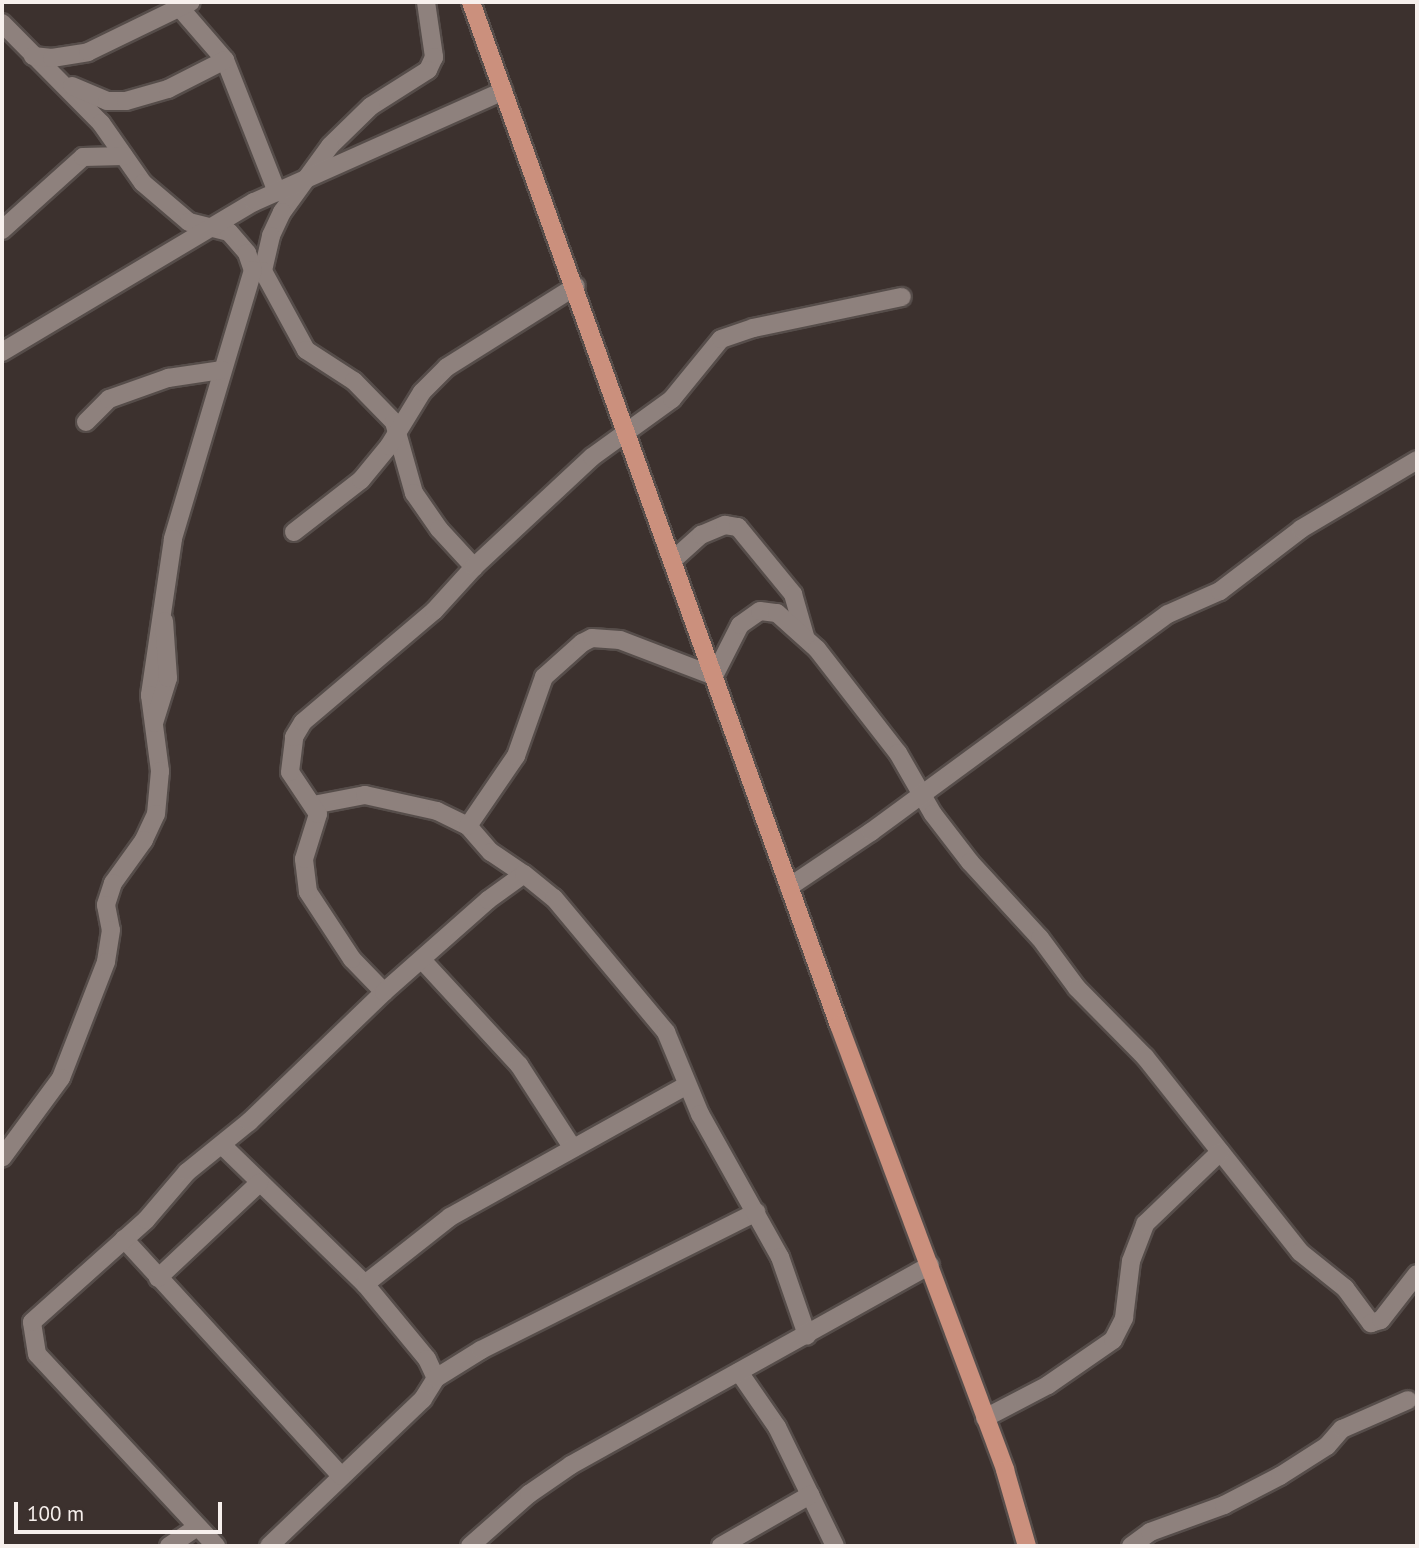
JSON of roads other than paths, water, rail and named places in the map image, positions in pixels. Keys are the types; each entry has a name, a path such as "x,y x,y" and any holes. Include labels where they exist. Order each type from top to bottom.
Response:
{"main road":[{"path":"471,2 576,286 789,887 930,1265 1027,1546"}],"street":[{"path":"425,2 434,57 428,70 356,119 306,178 271,236 263,271 306,350 354,382 398,431 414,493 474,567"},
{"path":"33,56 80,54 185,5 225,60 248,109 277,192"},
{"path":"2,23 101,123 124,156 176,214 189,222 216,226 238,240 253,270 222,370 214,410 173,539 150,695 152,727 160,771 156,814 144,840 113,883 106,905 110,944 101,975 61,1078 2,1158"},
{"path":"53,77 107,101 126,101 168,89 225,60"},
{"path":"2,352 277,192 503,91"},
{"path":"2,230 83,157 124,156"},
{"path":"294,532 361,480 398,431 422,392 447,367 576,286"},
{"path":"384,992 352,959 308,892 304,859 318,824 313,805 290,772 293,737 303,722 411,633 474,567 592,457 687,385 721,339 730,334 902,297"},
{"path":"86,422 92,411 109,399 169,378 222,370"},
{"path":"789,887 922,795 1168,614 1220,591 1301,529 1417,460"},
{"path":"673,560 701,535 725,525 738,527 793,594 805,636"},
{"path":"468,826 516,756 544,677 582,643 592,638 620,640 714,676 740,625 760,611 777,613 805,636 898,753 922,795 970,862 1040,938 1077,988 1145,1057 1300,1252 1345,1288 1371,1323 1381,1320 1417,1274"},
{"path":"313,805 340,797 388,797 437,811 468,826 491,852 554,898 666,1032 687,1085 756,1212 796,1296 807,1335"},
{"path":"216,1546 195,1528 37,1354 32,1340 34,1318 124,1240 187,1172 222,1145 384,992 423,961 488,900 524,874"},
{"path":"423,961 519,1065 572,1147"},
{"path":"365,1284 429,1230 572,1147 687,1085"},
{"path":"222,1145 365,1284 427,1359 436,1378"},
{"path":"985,1418 1048,1385 1113,1340 1124,1318 1131,1261 1145,1224 1220,1152"},
{"path":"158,1278 259,1183"},
{"path":"269,1546 423,1399 436,1378 481,1349 756,1212"},
{"path":"124,1240 341,1476"},
{"path":"476,1544 528,1494 571,1465 930,1265"},
{"path":"739,1372 777,1427 835,1546"},
{"path":"1131,1546 1150,1532 1224,1505 1280,1476 1327,1446 1342,1429 1408,1400"},
{"path":"721,1546 810,1495"},
{"path":"169,1546 195,1528"}]}
